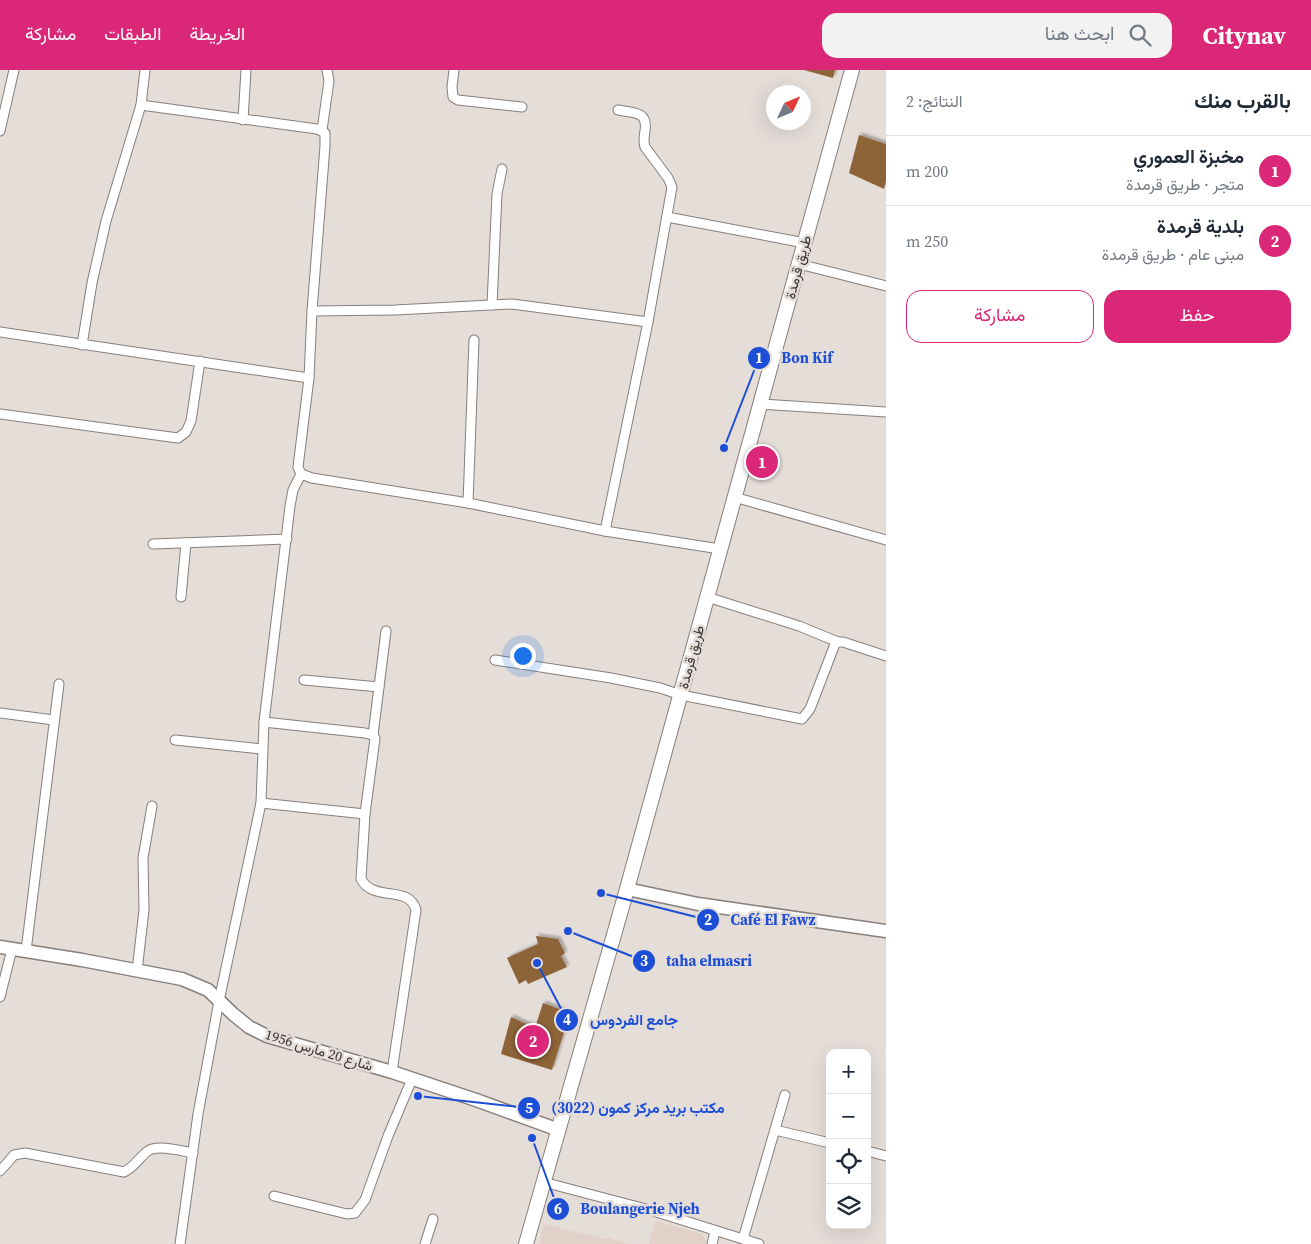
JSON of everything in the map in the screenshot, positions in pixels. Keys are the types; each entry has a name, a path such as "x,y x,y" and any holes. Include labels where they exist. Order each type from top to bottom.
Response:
{"main road":[{"name":"طريق قرمدة","path":"526,1244 627,890 852,70"}],"street":[{"path":"0,131 14,70"},
{"path":"82,345 92,283 106,221 141,105 145,70"},
{"path":"243,120 246,70"},
{"path":"327,70 329,81 322,130 326,136 312,311 309,378 298,467 301,474 312,478 468,503 605,531 720,549"},
{"path":"454,70 453,97 458,100 522,107"},
{"path":"141,105 322,130"},
{"path":"605,531 648,322 672,187 668,178 645,147 646,120 639,114 618,110"},
{"path":"492,305 497,194 502,169"},
{"path":"667,216 805,243"},
{"path":"799,264 886,286"},
{"path":"312,311 395,310 512,304 648,322"},
{"path":"0,332 309,378"},
{"path":"468,503 474,340"},
{"path":"0,414 178,438 186,432 191,420 200,361"},
{"path":"760,404 886,412"},
{"path":"180,1244 198,1114 219,1001 261,803 264,722 286,539 293,490 301,474"},
{"path":"734,497 886,540"},
{"path":"153,544 286,539"},
{"path":"180,598 186,543"},
{"path":"707,597 790,623 838,642 886,656"},
{"path":"386,631 373,735 375,742 365,814 361,879 364,886 373,891 409,898 414,903 416,910 392,1072"},
{"path":"495,660 611,678 660,688 681,695 802,719 810,709 832,648 838,642"},
{"path":"304,680 379,687"},
{"path":"26,951 59,684"},
{"path":"0,713 54,720"},
{"path":"264,722 373,735"},
{"path":"175,740 262,749"},
{"path":"261,803 365,814"},
{"path":"137,971 144,910 143,858 152,806"},
{"path":"627,890 698,904 886,931"},
{"path":"0,997 6,948"},
{"name":"شارع 20 مارس 1956","path":"6,948 182,979 208,990 249,1027 267,1036 392,1072 558,1130"},
{"path":"274,1196 347,1214 355,1213 365,1200 388,1136 412,1079"},
{"path":"743,1239 785,1096"},
{"path":"775,1130 826,1142"},
{"path":"0,1171 14,1155 25,1154 124,1172 133,1168 148,1151 156,1148 193,1153"},
{"path":"871,1152 886,1156"},
{"path":"543,1182 650,1210 759,1244"},
{"path":"425,1244 433,1219"},
{"path":"712,1244 715,1231"}],"shaded area":[{"path":"655,1221 702,1234 707,1244 649,1244"},
{"path":"544,1224 605,1239 609,1238 629,1244 539,1244"}],"building":[{"path":"804,70 835,70 833,78"},
{"path":"859,135 886,144 886,180 884,189 849,173"},
{"path":"536,936 558,939 565,953 561,956 567,967 528,984 526,980 519,984 507,958 538,944"},
{"path":"543,1003 570,1013 552,1070 501,1054 511,1017 535,1028"}],"place":[{"name":"Bon Kif","path":"724,448"},
{"name":"مخبزة العموري","path":"762,462"},
{"name":"Café El Fawz","path":"601,893"},
{"name":"taha elmasri","path":"568,931"},
{"name":"جامع الفردوس","path":"537,963"},
{"name":"بلدية قرمدة","path":"533,1041"},
{"name":"مكتب بريد مركز كمون (3022)","path":"418,1096"},
{"name":"Boulangerie Njeh","path":"532,1138"}]}
